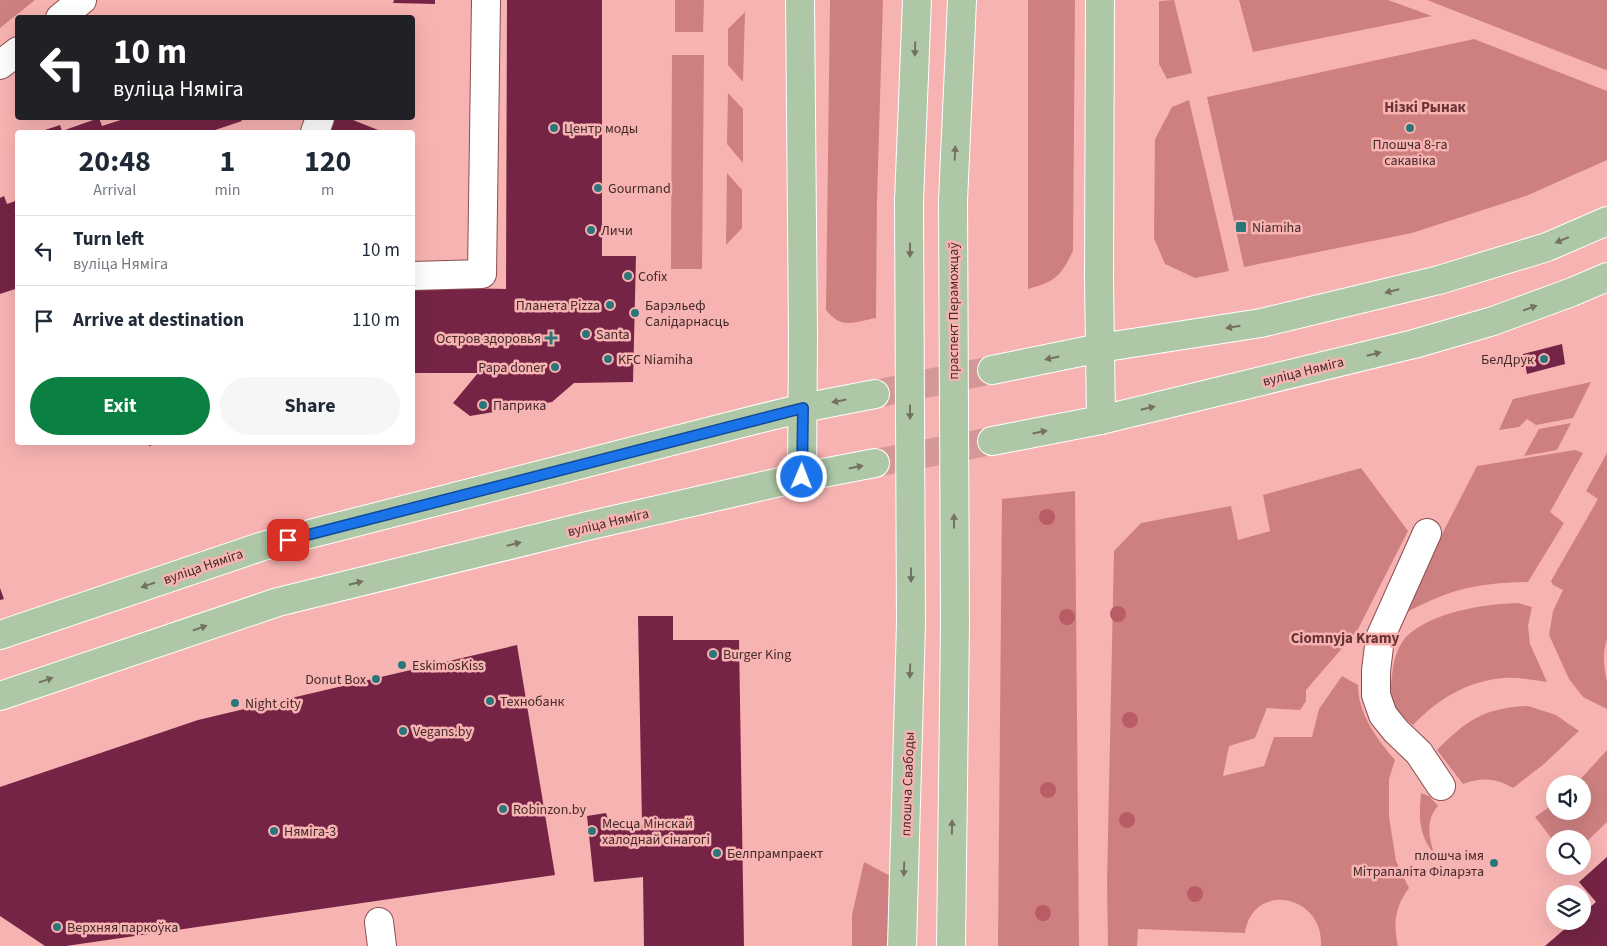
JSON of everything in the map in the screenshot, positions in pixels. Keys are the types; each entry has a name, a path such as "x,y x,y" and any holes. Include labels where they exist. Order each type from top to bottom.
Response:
{"main road":[{"path":"800,0 802,477"},
{"name":"плошча Свабоды","path":"902,946 911,622 910,201 917,0"},
{"name":"праспект Пераможцаў","path":"951,946 954,623 952,201 962,0"},
{"path":"1100,0 1101,420"},
{"path":"992,370 1100,348 1261,323 1439,280 1547,247 1607,221"},
{"name":"вуліца Няміга","path":"992,441 1101,420 1414,344 1493,321 1607,277"},
{"name":"вуліца Няміга","path":"0,635 263,546 803,408 875,394"},
{"name":"вуліца Няміга","path":"0,696 278,602 583,527 802,477 875,463"}],"street":[{"path":"64,15 82,0"},
{"path":"415,276 482,274 486,0"},
{"path":"0,65 15,53"},
{"path":"1427,533 1380,638 1376,671 1376,695 1383,715 1396,731 1419,753 1441,786"}],"shaded area":[{"path":"0,0 35,0 15,15 0,28"},
{"path":"675,0 704,0 703,32 675,32"},
{"path":"830,0 883,0 877,200 876,318 848,323 837,320 826,310"},
{"path":"1028,0 1075,0 1073,251 1056,277 1028,289"},
{"path":"1174,0 1192,73 1167,79 1159,64 1159,1"},
{"path":"1239,0 1388,0 1432,16 1253,52"},
{"path":"1427,0 1607,0 1607,69 1606,70"},
{"path":"745,12 743,82 728,65 728,29"},
{"name":"Плошча 8-га сакавіка","path":"1474,39 1607,91 1607,160 1526,196 1412,233 1244,267 1207,97"},
{"path":"672,55 704,55 702,269 671,269"},
{"path":"728,93 743,109 743,163 727,144"},
{"path":"1189,100 1229,271 1195,278 1165,264 1154,238 1155,139 1172,107"},
{"path":"727,173 742,190 742,228 726,245"},
{"path":"1591,382 1573,418 1536,425 1527,419 1519,427 1499,430 1513,399"},
{"path":"1571,423 1557,450 1524,456 1539,429"},
{"path":"1575,450 1583,453 1550,512 1564,523 1528,582 1476,586 1447,594 1400,616 1477,466"},
{"path":"1607,453 1607,639 1604,660 1607,682 1607,709 1583,697 1569,679 1549,635 1553,611 1563,590 1553,585 1551,581 1598,499 1586,491"},
{"path":"1361,468 1408,531 1357,631 1306,690 1306,701 1300,710 1267,708 1255,738 1229,746 1223,776 1264,766 1274,737 1312,737 1319,709 1342,676 1358,685 1361,706 1365,716 1375,735 1395,760 1389,779 1389,817 1396,861 1409,888 1404,895 1396,916 1398,946 1321,946 1319,929 1312,915 1300,906 1287,900 1273,900 1261,906 1251,916 1245,933 1138,929 1137,946 1108,946 1107,882 1114,551 1141,523 1231,506 1238,540 1270,531 1263,495"},
{"path":"1075,491 1079,946 998,946 1002,499"},
{"path":"1518,603 1532,607 1528,626 1530,644 1547,682 1504,678 1478,683 1443,699 1413,725 1397,710 1391,692 1393,666 1400,645 1406,637 1429,621 1459,611 1490,605"},
{"path":"1528,706 1556,715 1579,731 1544,764 1513,788 1494,780 1476,780 1463,784 1437,750 1467,723 1477,718 1499,709"},
{"path":"1607,750 1607,822 1591,837 1591,830 1546,831 1535,817 1546,809 1546,820 1591,820 1591,775 1584,775"},
{"path":"1421,793 1429,796 1438,806 1431,817 1429,830 1435,855 1425,840 1421,826"},
{"path":"864,862 894,878 891,946 852,946 852,915"}],"building":[{"path":"394,0 435,0 435,4 393,3"},
{"name":"Центр моды","path":"507,0 602,0 602,256 636,256 633,382 574,383 552,402 470,416 453,403 478,373 415,373 415,287 506,289"},
{"path":"93,120 100,120 102,126 121,120 242,121 215,130 65,130"},
{"path":"330,120 353,120 378,130 327,130"},
{"path":"60,125 62,130 45,130"},
{"path":"4,196 7,204 15,201 15,289 0,294 0,198"},
{"name":"БелДрук","path":"1562,344 1565,364 1527,374 1523,354"},
{"path":"0,588 4,599 0,600"},
{"path":"638,616 673,616 673,640 739,640 744,946 644,946 643,877 594,882 587,816 606,813 610,826 642,824"},
{"name":"Няміга-3","path":"517,645 555,875 66,946 45,946 0,916 0,787 198,720"},
{"path":"1607,857 1607,946 1545,946 1564,930 1591,930 1591,906 1596,902 1591,896 1591,885 1582,885 1579,882 1587,875 1591,875 1591,871"}],"tunnel":[{"path":"875,394 992,370"},
{"path":"875,463 992,441"}],"place":[{"name":"Центр моды","path":"554,128"},
{"name":"Плошча 8-га сакавіка","path":"1410,128"},
{"name":"Gourmand","path":"598,188"},
{"name":"Niamiha","path":"1241,227"},
{"name":"Личи","path":"591,230"},
{"name":"Cofix","path":"628,276"},
{"name":"Планета Pizza","path":"610,305"},
{"name":"Барэльеф Салідарнасць","path":"635,313"},
{"name":"Santa","path":"586,334"},
{"name":"Остров здоровья","path":"551,338"},
{"name":"KFC Niamiha","path":"608,359"},
{"name":"БелДрук","path":"1544,359"},
{"name":"Papa doner","path":"555,367"},
{"name":"Паприка","path":"483,405"},
{"name":"Burger King","path":"713,654"},
{"name":"EskimosKiss","path":"402,665"},
{"name":"Donut Box","path":"376,679"},
{"name":"Технобанк","path":"490,701"},
{"name":"Night city","path":"235,703"},
{"name":"Vegans.by","path":"403,731"},
{"name":"Robinzon.by","path":"503,809"},
{"name":"Няміга-3","path":"274,831"},
{"name":"Месца Мінскай халоднай сінагогі","path":"592,831"},
{"name":"Белпрампраект","path":"717,853"},
{"name":"плошча імя Мітрапаліта Філарэта","path":"1494,863"},
{"name":"Верхняя паркоўка","path":"57,927"}],"district":[{"name":"Нізкі Рынак","path":"1425,107"},
{"name":"Ciomnyja Kramy","path":"1345,638"}],"route":[{"path":"288,540 803,408 802,477"}]}
